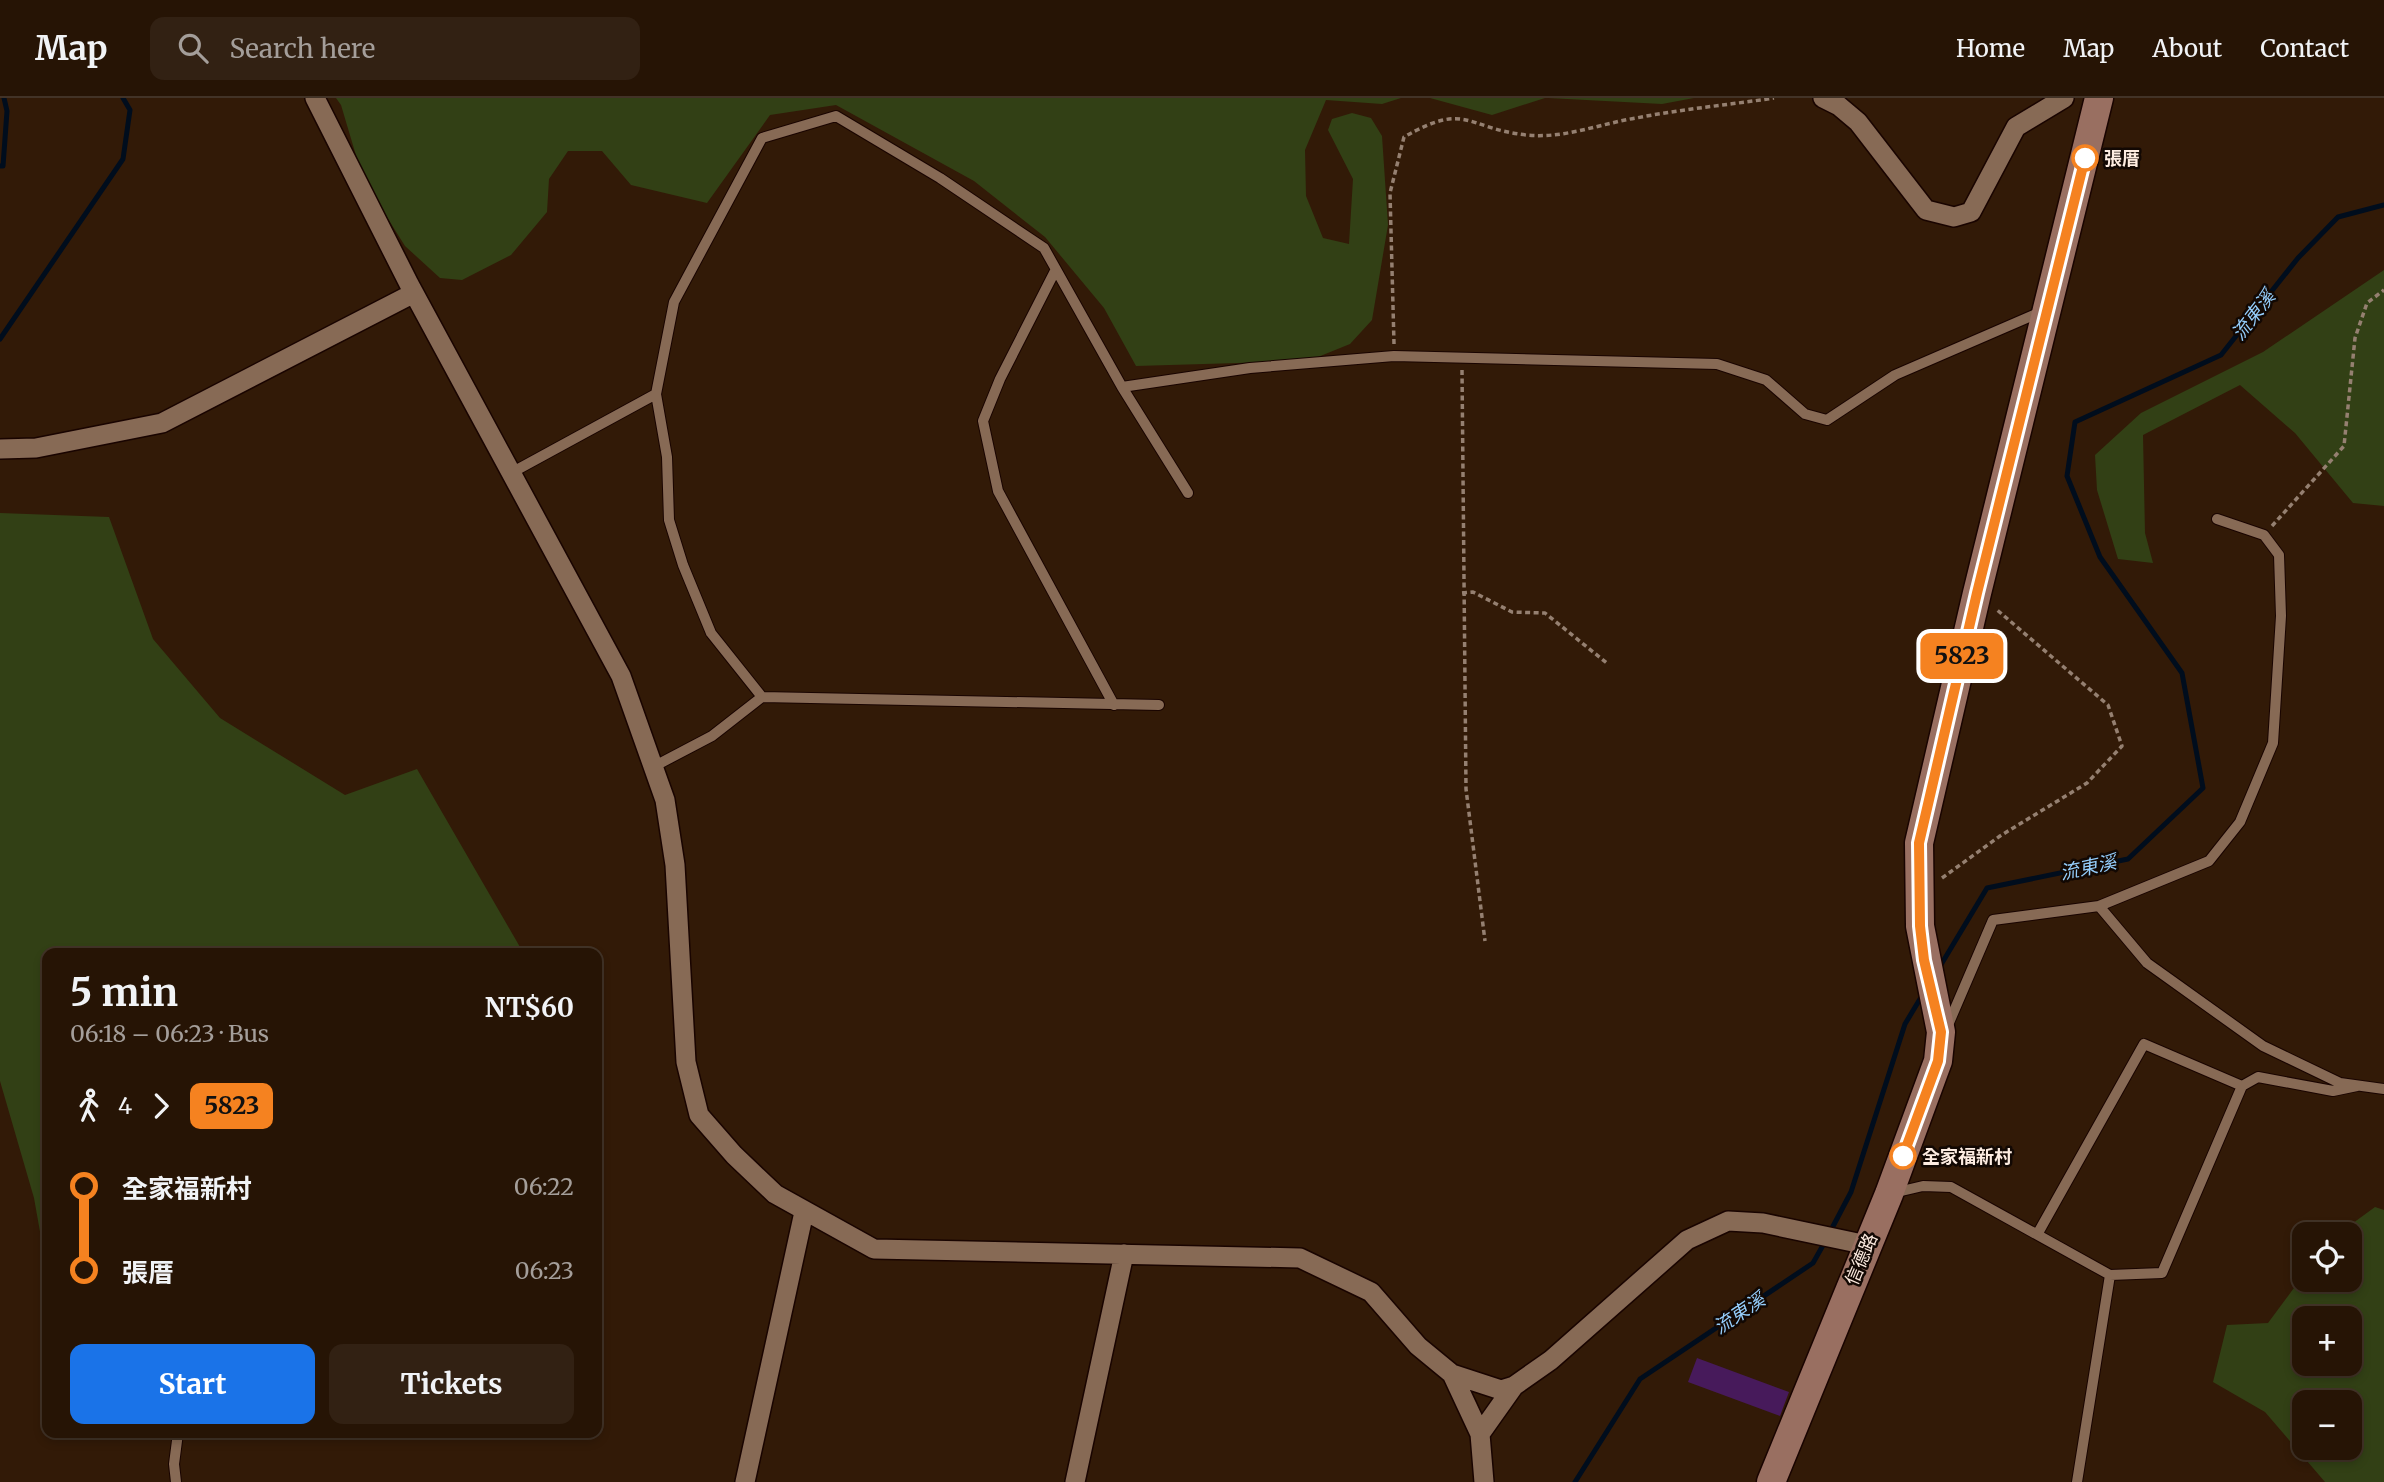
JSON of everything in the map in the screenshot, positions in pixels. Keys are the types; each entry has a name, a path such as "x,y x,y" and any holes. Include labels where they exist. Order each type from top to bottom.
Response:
{"street":[{"path":"315,98 414,293 621,676 664,800 675,865 686,1062 699,1115 734,1155 775,1194 874,1249 1300,1258 1371,1292 1418,1346 1452,1374 1501,1390 1514,1386"},
{"path":"1824,98 1839,106 1858,122 1926,210 1954,217 1971,212 2016,127 2064,98"},
{"path":"1940,1039 1920,926 1919,843 1977,593 2099,98"},
{"path":"0,449 36,448 162,423 414,293"},
{"name":"信德路","path":"1771,1482 1858,1243 1889,1194 1938,1061 1940,1039"},
{"path":"745,1482 804,1212"},
{"path":"1479,1434 1514,1386 1594,1325 1687,1240 1728,1221 1763,1223 1858,1243"},
{"path":"1075,1482 1124,1254"},
{"path":"1452,1374 1479,1434 1484,1482"}],"lane":[{"path":"762,697 711,633 683,565 669,520 667,457 656,394 674,302 762,138 836,116 940,178 1044,248 1122,387 1188,493"},
{"path":"1055,271 1000,379 983,421 998,491 1114,705"},
{"path":"1122,387 1250,368 1394,356 1717,364 1766,380 1805,414 1827,420 1895,374 2048,309"},
{"path":"510,473 656,394"},
{"path":"1940,1039 1993,920 2099,906 2208,861 2240,822 2273,743 2281,616 2279,555 2264,535 2217,519"},
{"path":"653,767 712,736 762,697 1159,705"},
{"path":"2099,906 2147,963 2253,1038 2340,1083 2384,1089"},
{"path":"2038,1233 2144,1044 2242,1086"},
{"path":"1889,1194 1923,1186 1951,1187 2110,1275 2162,1273 2242,1086 2258,1077 2333,1091 2357,1086"},
{"path":"2077,1482 2110,1275"},
{"path":"176,1482 174,1464 177,1438"}],"path":[{"path":"1394,356 1390,193 1404,137 1434,120 1451,117 1526,135 1568,134 1635,118 1774,98"},
{"path":"2264,535 2344,446 2355,338 2367,303 2384,290"},
{"path":"1462,358 1462,593 1466,789 1486,941"},
{"path":"1462,593 1473,592 1512,612 1545,613 1608,664"},
{"path":"1920,893 2000,836 2087,783 2122,746 2108,705 1977,593"}],"green space":[{"path":"336,98 1401,98 1382,104 1326,100 1305,150 1306,196 1323,238 1349,244 1353,179 1328,130 1332,119 1352,113 1371,118 1382,136 1388,225 1372,320 1350,344 1308,361 1136,366 1104,308 1045,237 974,181 836,105 770,115 707,203 631,185 602,151 568,151 549,179 547,212 511,255 462,280 440,278 405,246 363,179 341,105"},
{"path":"1430,98 1545,98 1492,115"},
{"path":"1548,98 1694,98 1662,104"},
{"path":"2384,270 2384,506 2353,503 2295,433 2240,385 2143,435 2145,533 2153,563 2118,559 2097,490 2095,455 2141,413 2263,352"},
{"path":"0,513 109,517 153,639 220,718 345,795 417,769 521,948 42,948 42,1243 34,1198 0,1081"},
{"path":"2375,1207 2384,1210 2384,1482 2325,1482 2306,1460 2362,1460 2362,1390 2292,1390 2292,1444 2265,1412 2213,1382 2227,1325 2268,1323 2292,1291 2362,1292 2362,1222 2354,1222"}],"building":[{"path":"1697,1358 1789,1392 1780,1416 1688,1382"}],"waterway":[{"path":"0,166 3,166 7,111 4,98"},
{"path":"0,339 123,159 130,110 123,98"},
{"name":"流東溪","path":"1939,968 1987,888 2128,859 2203,788 2182,673 2100,557 2067,476 2075,422 2221,355 2298,258 2338,217 2384,205"},
{"name":"流東溪","path":"1830,1232 1851,1192 1905,1024 1923,994"},
{"name":"流東溪","path":"1575,1482 1640,1379 1813,1263 1826,1240"}],"bus line":[{"name":"5823","path":"1903,1156 1938,1061 1941,1032 1924,960 1920,926 1919,843 1977,593 2085,158"}],"place":[{"name":"張厝","path":"2085,158"},
{"name":"全家福新村","path":"1903,1156"}]}
